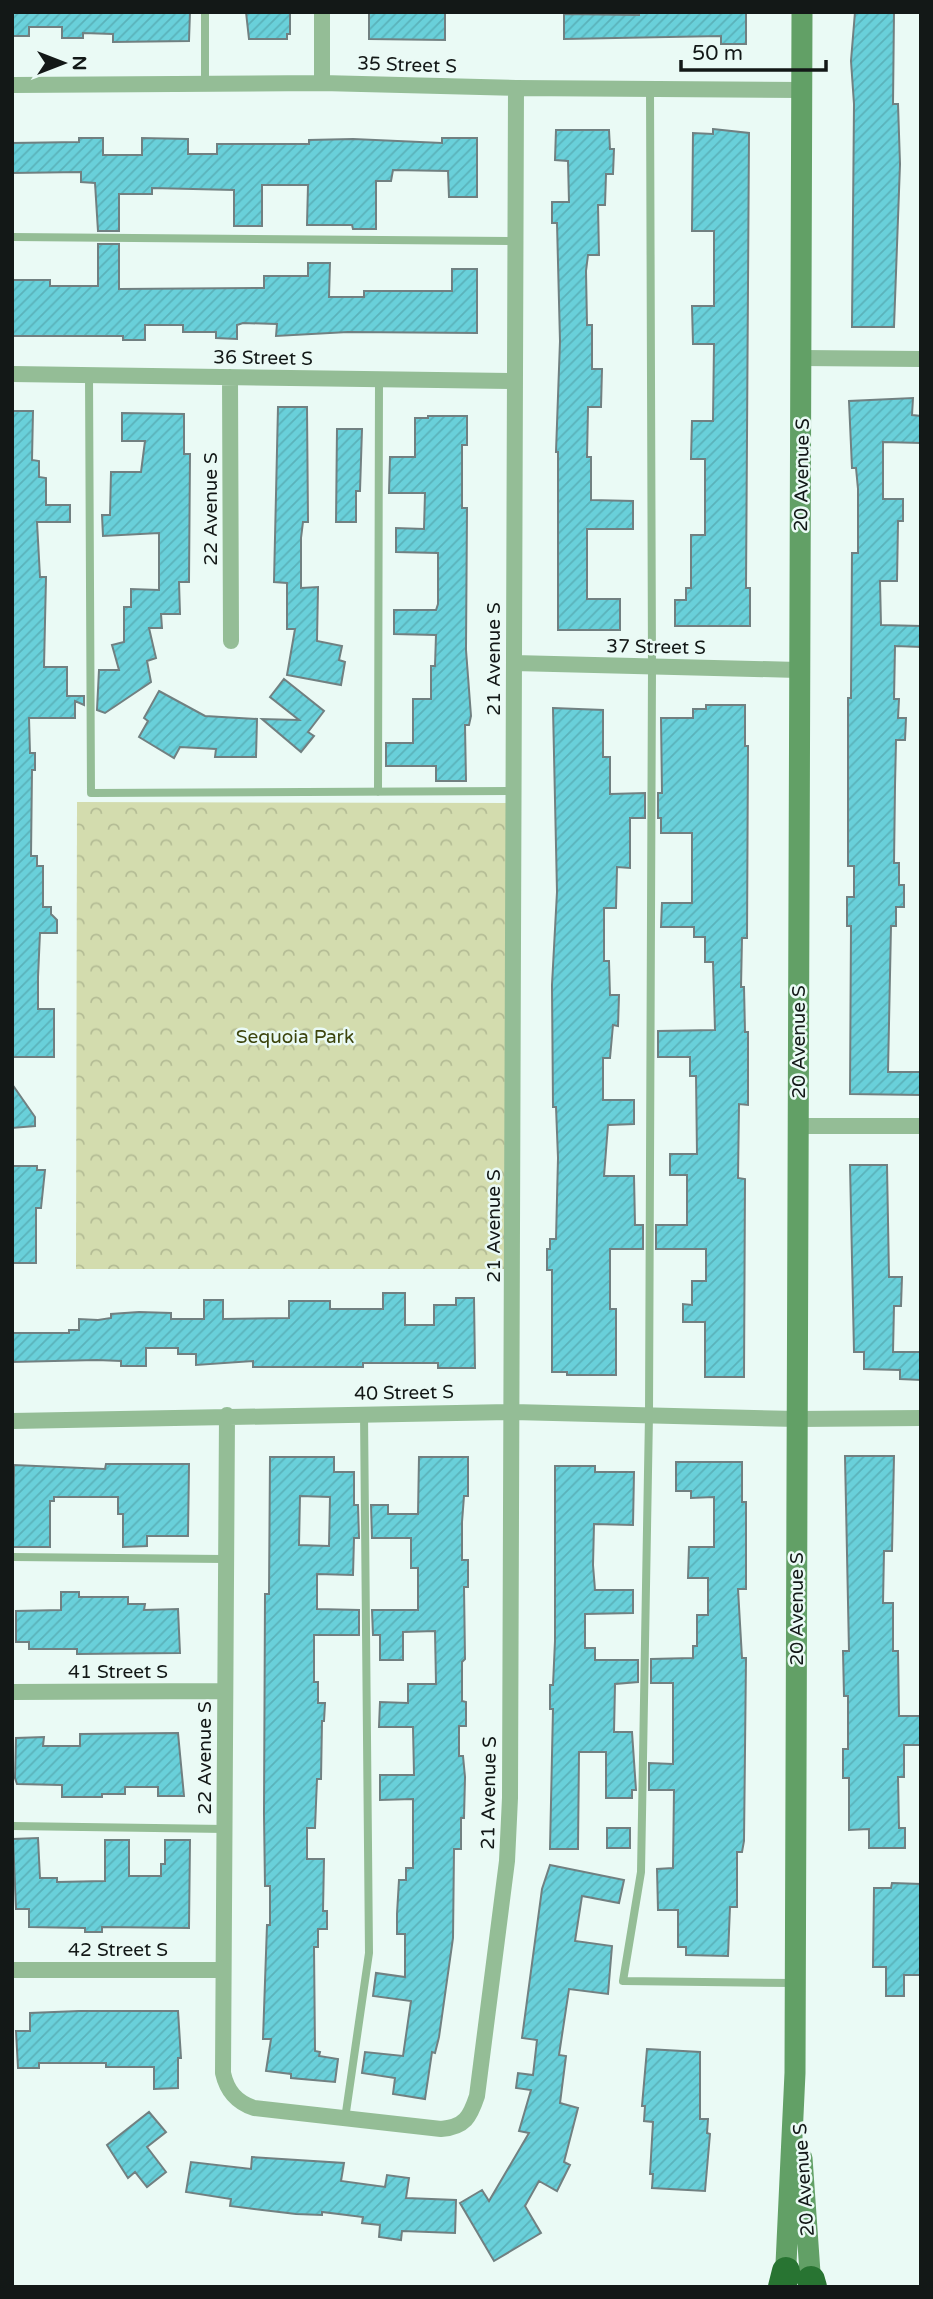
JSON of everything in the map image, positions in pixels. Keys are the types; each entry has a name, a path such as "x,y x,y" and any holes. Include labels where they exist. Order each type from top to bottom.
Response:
{"street":[{"path":"323,12 323,83"},
{"name":"20 Avenue S","path":"798,2283 795,2073 802,12"},
{"name":"35 Street S","path":"12,85 323,83 516,89 801,89"},
{"name":"21 Avenue S","path":"234,2097 254,2108 441,2129 454,2128 468,2120 477,2096 509,1830 513,1412 513,381 516,89"},
{"path":"802,358 921,359"},
{"name":"36 Street S","path":"12,374 513,381"},
{"name":"22 Avenue S","path":"230,377 231,641"},
{"name":"37 Street S","path":"514,663 798,670"},
{"path":"798,1126 921,1126"},
{"name":"40 Street S","path":"12,1421 227,1415 513,1412 797,1419 921,1418"},
{"name":"22 Avenue S","path":"227,1415 224,1559 223,2073 226,2087 234,2097"},
{"name":"41 Street S","path":"12,1692 224,1691"},
{"name":"42 Street S","path":"12,1970 223,1969"}],"lane":[{"path":"205,12 205,84"},
{"path":"650,89 652,667 649,1415 642,1872 623,1981 796,1983"},
{"path":"12,237 514,242"},
{"path":"89,376 91,793 514,791"},
{"path":"378,792 379,381"},
{"path":"345,2119 369,1953 364,1413"},
{"path":"12,1557 224,1559"},
{"path":"12,1826 225,1829"}],"green space":[{"name":"Sequoia Park","path":"77,802 514,803 514,1269 76,1269"}],"building":[{"path":"12,12 190,12 189,41 113,42 113,34 83,33 83,38 62,38 62,27 29,27 29,36 12,36"},
{"path":"246,12 290,12 290,34 287,34 287,39 249,39"},
{"path":"369,12 445,12 445,40 369,39"},
{"path":"639,12 746,12 746,44 721,44 721,36 564,39 564,14 639,15"},
{"path":"855,12 894,12 893,104 898,104 900,164 894,327 852,327 854,104 851,61"},
{"path":"713,129 749,133 746,588 750,588 750,626 675,626 675,600 686,600 686,588 691,588 691,535 705,535 705,459 691,459 692,421 713,421 714,344 693,344 692,306 714,306 714,231 692,231 693,133 713,134"},
{"path":"556,130 609,130 610,149 614,149 613,174 606,174 605,205 598,205 599,255 588,255 586,271 587,325 592,325 592,369 602,369 601,407 588,407 587,457 591,457 591,500 633,501 633,529 587,529 587,599 620,599 620,630 558,630 556,452 560,341 557,223 552,223 552,202 569,202 568,161 555,160"},
{"path":"79,138 103,138 103,155 142,155 142,138 188,139 188,154 217,154 217,144 309,144 309,140 353,139 442,143 442,138 477,138 477,197 449,197 448,171 393,170 391,181 376,181 376,229 353,229 352,225 307,225 308,185 262,185 262,226 234,226 234,190 152,188 152,194 119,194 119,231 98,231 95,183 81,182 81,172 12,173 12,143 79,142"},
{"path":"98,244 119,244 119,289 264,288 264,276 308,276 308,263 330,263 329,297 364,297 364,291 452,291 452,269 477,269 477,333 348,332 276,336 277,324 243,323 237,325 237,339 216,338 216,332 183,332 183,325 145,325 145,340 123,340 123,336 12,336 12,280 50,280 50,286 98,286"},
{"path":"913,398 912,415 921,416 921,443 883,442 883,499 903,499 903,521 898,521 897,581 880,581 881,625 921,626 921,647 895,646 894,699 899,699 898,718 906,718 905,740 896,740 894,863 899,863 899,885 904,885 904,907 896,907 896,926 891,926 888,1072 921,1072 921,1095 850,1094 851,926 847,926 847,897 854,897 854,866 848,866 848,698 851,698 852,553 858,553 858,489 856,468 852,468 849,401"},
{"path":"278,407 307,407 308,522 303,522 301,538 301,588 318,587 317,641 342,646 339,660 345,662 341,685 287,675 295,629 287,629 287,583 274,582"},
{"path":"12,411 33,411 32,460 39,461 39,477 46,478 46,505 70,505 70,522 37,522 40,577 46,577 44,667 67,667 67,696 84,696 84,705 75,701 75,718 29,718 30,753 35,753 35,770 32,770 31,856 37,856 37,866 43,866 43,907 51,907 51,914 57,920 57,933 40,933 38,977 38,1009 54,1009 54,1057 12,1057"},
{"path":"122,413 184,414 184,454 190,454 189,582 179,582 180,614 161,614 162,628 149,628 156,658 147,661 151,682 105,713 97,710 99,670 119,670 112,645 124,642 124,607 131,607 131,589 159,590 159,533 103,536 102,515 110,515 111,472 141,472 145,441 122,441"},
{"path":"467,416 467,445 462,445 462,508 467,508 466,650 471,716 469,725 465,725 466,781 436,781 436,766 386,766 386,743 413,743 413,699 431,699 431,666 435,666 436,635 394,634 394,610 436,610 438,604 438,553 396,552 396,528 424,529 425,493 389,493 390,457 415,457 415,418"},
{"path":"337,429 362,429 356,522 336,522"},
{"path":"284,679 324,711 308,732 314,736 301,752 262,719 299,720 270,697"},
{"path":"159,691 205,716 257,719 256,757 215,757 216,749 180,747 174,758 139,737 148,721 144,718"},
{"path":"706,705 745,705 745,746 748,746 747,938 742,938 741,987 744,987 745,1032 748,1032 748,1105 739,1104 738,1178 745,1179 744,1377 705,1377 705,1322 683,1322 683,1304 692,1305 692,1281 706,1281 706,1249 656,1249 656,1225 687,1225 687,1175 670,1175 670,1154 697,1154 696,1076 690,1076 690,1057 658,1057 658,1031 715,1030 713,962 705,962 705,937 694,937 694,927 661,927 662,903 692,903 692,833 661,833 658,793 662,793 661,718 693,718 693,709 706,709"},
{"path":"553,708 603,710 603,757 610,757 610,794 645,793 645,818 630,818 630,868 617,867 616,908 604,908 604,961 609,961 610,995 619,995 618,1026 613,1025 610,1058 603,1058 603,1100 634,1100 634,1124 608,1125 604,1176 634,1176 635,1225 643,1225 643,1249 610,1249 610,1309 616,1309 616,1375 567,1375 567,1372 552,1372 552,1270 547,1270 547,1249 550,1249 550,1239 556,1239 558,1158 556,1107 553,1107 552,985 557,892"},
{"path":"12,1084 35,1117 35,1126 12,1128"},
{"path":"850,1165 887,1165 889,1277 902,1277 901,1306 894,1306 893,1352 921,1352 921,1380 900,1379 900,1370 864,1369 864,1352 854,1352"},
{"path":"12,1166 37,1166 37,1170 45,1170 41,1208 36,1208 36,1263 12,1263"},
{"path":"383,1293 405,1293 405,1325 434,1325 434,1305 456,1305 456,1298 474,1298 475,1368 438,1368 438,1363 363,1363 363,1367 253,1367 253,1361 196,1365 196,1354 178,1354 178,1348 146,1348 146,1366 121,1366 121,1361 97,1360 12,1362 12,1333 69,1333 69,1330 79,1330 79,1319 98,1320 111,1318 111,1314 139,1312 171,1313 171,1319 204,1319 204,1300 223,1300 223,1319 289,1318 289,1301 330,1301 330,1309 383,1309"},
{"path":"845,1456 894,1456 892,1551 884,1551 883,1603 893,1603 893,1651 898,1651 899,1716 921,1716 921,1745 904,1745 904,1777 898,1777 899,1828 905,1828 905,1848 869,1848 869,1829 849,1830 849,1778 843,1778 843,1749 848,1749 848,1696 844,1696 843,1651 849,1651"},
{"path":"270,1457 334,1457 334,1472 354,1472 354,1505 358,1505 359,1538 354,1538 353,1575 317,1574 317,1609 359,1610 359,1635 314,1635 314,1682 318,1682 318,1703 325,1703 321,1779 317,1779 315,1828 307,1828 307,1859 324,1859 323,1911 327,1911 327,1929 318,1929 318,1947 314,1947 315,2051 320,2052 319,2056 338,2059 335,2082 291,2078 291,2074 266,2071 271,2039 263,2039 267,1925 270,1925 270,1886 265,1886 264,1814 265,1594 269,1594","holes":["300,1496 330,1497 329,1546 299,1545"]},
{"path":"419,1457 468,1457 468,1496 464,1496 462,1522 462,1560 468,1560 468,1587 464,1587 465,1659 462,1662 462,1701 466,1702 466,1726 459,1726 459,1756 463,1756 465,1777 464,1818 461,1818 461,1849 454,1849 453,1938 439,2037 435,2053 432,2052 425,2099 393,2094 395,2078 362,2073 365,2052 403,2056 411,2001 373,1996 376,1973 405,1977 405,1934 397,1934 399,1880 406,1880 406,1868 413,1868 413,1799 380,1800 380,1775 414,1775 413,1727 379,1727 380,1702 408,1703 408,1684 436,1684 435,1631 403,1632 403,1660 380,1660 380,1635 373,1635 372,1610 418,1610 418,1568 411,1568 411,1538 372,1538 371,1505 388,1505 388,1514 418,1514"},
{"path":"676,1462 742,1462 742,1502 746,1502 746,1589 738,1589 742,1658 746,1658 744,1841 742,1852 737,1852 737,1907 730,1907 728,1956 686,1955 686,1947 678,1947 678,1910 658,1910 657,1869 673,1868 674,1790 649,1790 649,1763 673,1764 673,1683 651,1683 651,1659 693,1658 693,1646 697,1646 697,1615 708,1615 708,1578 688,1578 689,1547 714,1547 714,1497 691,1498 691,1491 676,1491"},
{"path":"106,1464 189,1464 188,1536 147,1536 147,1546 123,1547 123,1514 118,1514 118,1497 54,1497 54,1501 50,1501 50,1547 13,1547 14,1465 105,1469"},
{"path":"555,1466 595,1466 595,1472 634,1472 633,1525 594,1524 593,1565 595,1590 633,1590 633,1613 585,1614 585,1648 595,1648 595,1660 638,1660 638,1682 615,1684 614,1732 632,1732 636,1790 632,1790 632,1798 606,1798 606,1752 579,1752 578,1849 550,1849 553,1709 550,1709 550,1685 553,1685 555,1641"},
{"path":"61,1592 79,1592 79,1597 128,1597 128,1604 145,1604 144,1610 178,1609 180,1653 77,1654 77,1649 29,1649 29,1642 16,1642 16,1611 61,1610"},
{"path":"178,1733 184,1796 158,1796 158,1787 125,1787 125,1794 62,1797 62,1785 17,1784 15,1778 16,1738 44,1737 43,1746 80,1746 80,1734"},
{"path":"607,1828 630,1828 630,1848 607,1848"},
{"path":"38,1838 40,1878 57,1878 57,1882 105,1881 105,1840 129,1840 129,1876 161,1876 161,1864 165,1864 165,1840 190,1840 189,1928 102,1927 102,1932 85,1932 85,1928 29,1927 29,1909 16,1909 13,1839"},
{"path":"550,1865 624,1880 619,1903 582,1896 575,1941 612,1946 608,1994 569,1989 559,2055 566,2056 560,2103 578,2108 564,2162 570,2165 557,2191 539,2181 525,2206 541,2233 494,2261 460,2203 482,2190 489,2201 529,2133 519,2131 531,2090 516,2088 518,2073 533,2075 537,2040 522,2038 542,1889"},
{"path":"892,1883 921,1884 921,1975 904,1975 904,1996 886,1996 886,1967 873,1967 874,1888 891,1888"},
{"path":"178,2011 181,2058 178,2058 178,2088 154,2089 154,2067 106,2067 106,2063 39,2063 39,2068 18,2068 16,2031 30,2031 30,2013"},
{"path":"647,2049 700,2052 700,2119 708,2119 707,2133 710,2134 705,2191 652,2188 653,2174 650,2174 653,2122 644,2121 645,2106 642,2106"},
{"path":"149,2112 166,2132 147,2147 166,2172 147,2187 135,2172 128,2178 107,2145"},
{"path":"252,2157 344,2163 341,2181 385,2187 387,2175 409,2178 406,2198 456,2200 455,2233 402,2231 401,2240 379,2237 380,2225 362,2223 363,2217 322,2212 322,2215 296,2214 230,2206 231,2199 186,2192 191,2162 251,2169"}]}
